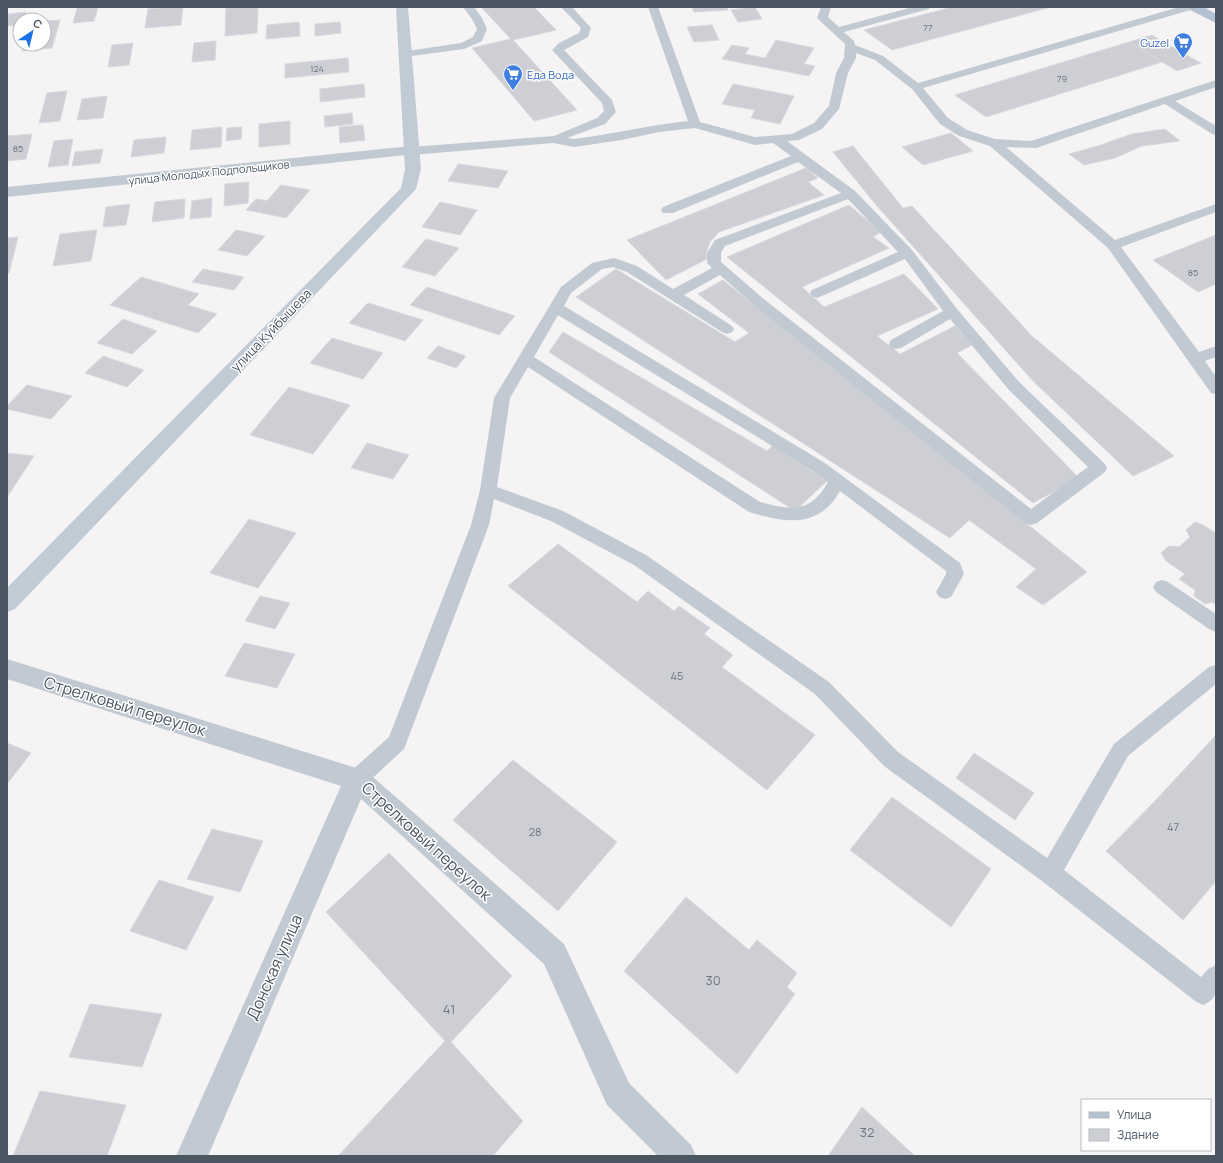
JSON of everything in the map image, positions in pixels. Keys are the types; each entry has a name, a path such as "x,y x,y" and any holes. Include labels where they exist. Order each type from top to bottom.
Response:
{"main road":[{"name":"улица Куйбышева","path":"7,603 408,189 413,169 402,7"},
{"path":"1195,7 1216,19"}],"street":[{"name":"улица Молодых Подпольщиков","path":"7,192 411,151"},
{"name":"Стрелковый переулок","path":"7,669 357,779 554,954 618,1094 680,1156"},
{"name":"Донская улица","path":"192,1156 357,779"}],"lane":[{"path":"404,54 464,46 478,39 482,29 477,18 468,7"},
{"path":"411,151 553,139 601,122 610,112 608,102 558,50 563,44 584,35 586,28 566,7"},
{"path":"653,7 695,124"},
{"path":"553,139 574,143 622,136 659,128 695,124 755,141 795,137 818,126 835,107 842,73 850,58 850,42 822,18 826,7"},
{"path":"837,31 925,7"},
{"path":"916,87 1190,7"},
{"path":"850,47 879,58 916,87 944,121 963,133 994,143 1032,145 1216,83"},
{"path":"1166,100 1216,131"},
{"path":"776,138 799,157 850,194 907,252 952,312 1014,386 1099,468 1032,518 760,302 714,263 714,253 720,243 850,194"},
{"path":"994,143 1113,245 1216,389"},
{"path":"668,210 799,157"},
{"path":"1113,245 1216,208"},
{"path":"817,293 907,252"},
{"path":"357,779 397,743 480,525 488,490 502,398 566,290 597,266 614,262 632,269 727,330"},
{"path":"673,295 721,269"},
{"path":"555,307 819,467 954,568 955,574 945,592"},
{"path":"896,344 952,312"},
{"path":"1196,359 1216,351"},
{"path":"525,358 755,507 782,514 805,514 822,504 831,494 836,481"},
{"path":"488,490 557,516 640,560 822,688 891,759 1050,873 1203,993 1216,977"},
{"path":"1162,587 1216,624"},
{"path":"1050,873 1121,750 1216,672"}],"building":[{"path":"98,7 94,21 73,23 77,8"},
{"path":"183,7 181,25 145,28 148,9"},
{"path":"258,7 257,33 225,36 226,8"},
{"path":"481,7 534,7 556,30 513,40 577,110 534,121 472,48 511,39"},
{"path":"692,7 727,7 728,10 694,12"},
{"path":"755,7 762,19 738,22 731,10"},
{"path":"953,7 1051,7 892,50 864,30"},
{"path":"8,14 12,14 12,26 7,26"},
{"path":"52,20 60,20 52,48"},
{"path":"299,22 300,36 266,39 267,25"},
{"path":"340,22 341,33 315,36 315,24"},
{"path":"712,25 719,40 694,42 687,27"},
{"path":"1152,35 1201,63 1177,71 1129,42"},
{"path":"776,40 814,48 804,64 815,66 809,76 722,59 732,45 749,48 745,54 765,58"},
{"path":"216,41 215,60 192,62 194,43"},
{"path":"1129,42 1162,62 986,117 955,95"},
{"path":"133,43 129,65 108,67 112,45"},
{"path":"348,58 349,72 285,78 285,64"},
{"path":"364,84 365,97 320,102 320,89"},
{"path":"733,84 794,96 780,124 751,118 755,110 722,104"},
{"path":"67,91 60,121 39,123 47,93"},
{"path":"107,96 103,118 77,120 82,99"},
{"path":"352,113 353,124 325,127 324,116"},
{"path":"290,121 290,144 259,147 259,124"},
{"path":"363,125 365,140 340,143 339,127"},
{"path":"222,127 221,147 190,150 192,130"},
{"path":"242,127 241,139 226,141 227,128"},
{"path":"1165,129 1180,141 1142,146 1115,158 1084,165 1069,154 1132,134"},
{"path":"951,133 973,151 923,165 902,147"},
{"path":"32,134 26,159 7,161 7,136"},
{"path":"166,137 164,153 131,157 134,140"},
{"path":"73,139 68,165 48,167 54,141"},
{"path":"853,146 903,208 912,206 1032,336 1174,456 1133,476 1033,381 877,206 833,152"},
{"path":"103,149 100,163 72,166 75,152"},
{"path":"458,164 508,171 498,188 448,181"},
{"path":"806,168 818,178 808,182 824,195 719,232 710,242 706,254 707,259 666,280 627,240"},
{"path":"249,182 248,203 224,206 225,184"},
{"path":"281,185 310,190 286,218 257,212"},
{"path":"212,198 211,217 190,219 192,201"},
{"path":"185,199 184,218 152,222 155,202"},
{"path":"256,199 268,201 257,212 246,210"},
{"path":"440,202 477,210 460,235 422,227"},
{"path":"130,204 126,225 103,227 106,207"},
{"path":"849,205 881,232 873,237 889,248 802,287 824,307 904,274 938,309 877,336 900,354 955,326 972,345 957,353 1079,478 1033,503 727,257"},
{"path":"97,230 91,261 53,266 60,234"},
{"path":"236,230 265,236 247,256 218,250"},
{"path":"1216,235 1216,284 1198,292 1153,260"},
{"path":"18,237 9,273 7,274 7,238"},
{"path":"426,239 459,248 435,276 402,267"},
{"path":"203,269 244,277 234,290 192,282"},
{"path":"616,269 735,342 749,333 698,294 723,280 1087,572 1043,605 1016,587 1036,569 969,520 950,538 576,297"},
{"path":"141,277 199,294 188,305 217,314 198,333 110,305"},
{"path":"427,287 515,316 499,335 410,305"},
{"path":"368,303 423,320 405,341 349,323"},
{"path":"123,319 157,331 132,354 97,343"},
{"path":"563,332 767,451 773,445 827,481 795,511 549,352"},
{"path":"332,338 383,353 363,379 310,363"},
{"path":"438,346 466,356 456,368 427,358"},
{"path":"103,356 144,370 127,387 85,373"},
{"path":"27,385 72,396 51,419 7,409 7,406"},
{"path":"289,387 350,405 313,454 250,435"},
{"path":"367,443 409,455 393,479 351,468"},
{"path":"7,453 34,456 7,497"},
{"path":"249,519 296,533 258,588 210,573"},
{"path":"1195,522 1216,533 1216,605 1212,602 1205,604 1194,596 1195,590 1179,579 1185,574 1166,561 1161,553 1169,546 1179,547 1190,537 1186,530"},
{"path":"558,544 637,602 648,591 674,611 679,606 710,628 704,634 733,655 722,667 815,735 767,790 508,586"},
{"path":"260,596 290,603 275,629 245,621"},
{"path":"244,643 295,654 277,688 225,676"},
{"path":"1216,735 1216,881 1183,920 1106,851"},
{"path":"7,743 31,753 7,784"},
{"path":"974,753 1034,793 1015,820 956,778"},
{"path":"513,760 617,842 558,911 453,820"},
{"path":"892,797 991,869 951,927 850,850"},
{"path":"212,829 263,841 240,892 187,879"},
{"path":"389,853 512,976 451,1042 523,1121 493,1156 338,1156 445,1041 326,912"},
{"path":"159,880 214,897 186,950 130,931"},
{"path":"686,897 749,950 757,940 797,973 787,987 795,994 737,1074 624,971"},
{"path":"90,1004 162,1014 142,1067 69,1057"},
{"path":"40,1091 126,1105 107,1156 13,1156"},
{"path":"862,1107 915,1156 828,1156"}],"place":[{"name":"Guzel","path":"1183,59"},
{"name":"Еда Вода","path":"513,91"}]}
